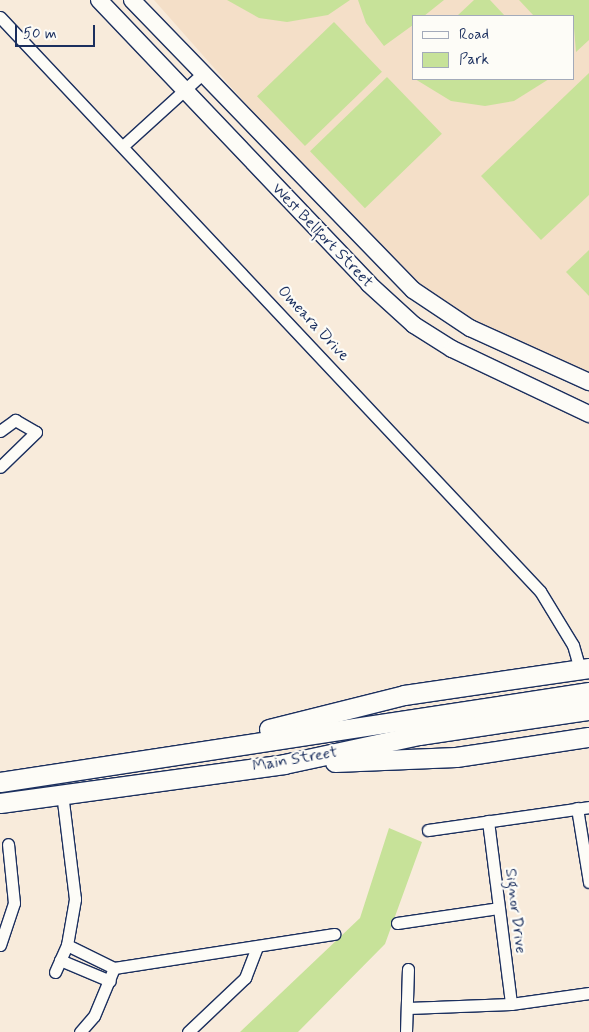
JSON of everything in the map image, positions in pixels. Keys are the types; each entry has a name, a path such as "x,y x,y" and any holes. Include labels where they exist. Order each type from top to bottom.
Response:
{"highway":[{"path":"149,759 404,695 584,669"},
{"name":"Main Street","path":"0,782 589,692"},
{"name":"Main Street","path":"0,803 284,764 419,735 589,710"},
{"path":"284,764 456,757 589,738"}],"main road":[{"name":"West Bellfort Street","path":"98,0 182,91 369,284 414,325 452,349 589,414"},
{"name":"West Bellfort Street","path":"132,0 388,265 441,311 544,363 589,382"},
{"path":"369,284 388,265"},
{"path":"534,388 544,363"}],"street":[{"name":"Omeara Drive","path":"0,17 124,145 540,592 573,645 584,669"},
{"path":"124,145 202,74"},
{"path":"0,431 15,420 36,432 0,467"},
{"path":"55,972 67,945 75,882 62,793"},
{"path":"428,830 583,808 589,882"},
{"name":"Signor Drive","path":"488,822 512,1004"},
{"path":"0,945 13,917 12,868 8,844"},
{"path":"0,870 12,868"},
{"path":"396,923 498,908"},
{"path":"67,945 114,968 334,934"},
{"path":"188,1032 245,978 257,947"},
{"path":"60,960 110,981"},
{"path":"80,1032 94,1016 114,968"},
{"path":"406,1032 408,970"},
{"path":"408,1008 512,1004 589,993"}],"shaded area":[{"path":"154,0 589,0 589,376 440,307 347,218"}],"green space":[{"path":"227,0 350,0 328,15 287,22 259,18"},
{"path":"358,0 444,0 425,15 412,15 412,26 384,46 366,23"},
{"path":"474,0 490,0 504,15 458,15"},
{"path":"519,0 589,0 589,40 576,52 574,15 533,15"},
{"path":"334,22 382,72 305,146 257,96"},
{"path":"589,73 589,195 541,240 481,176"},
{"path":"387,77 442,134 365,208 310,151"},
{"path":"417,80 547,80 514,101 485,106 451,101"},
{"path":"589,250 589,296 566,272"},
{"path":"389,828 422,842 385,944 298,1032 240,1032 360,918"}]}
